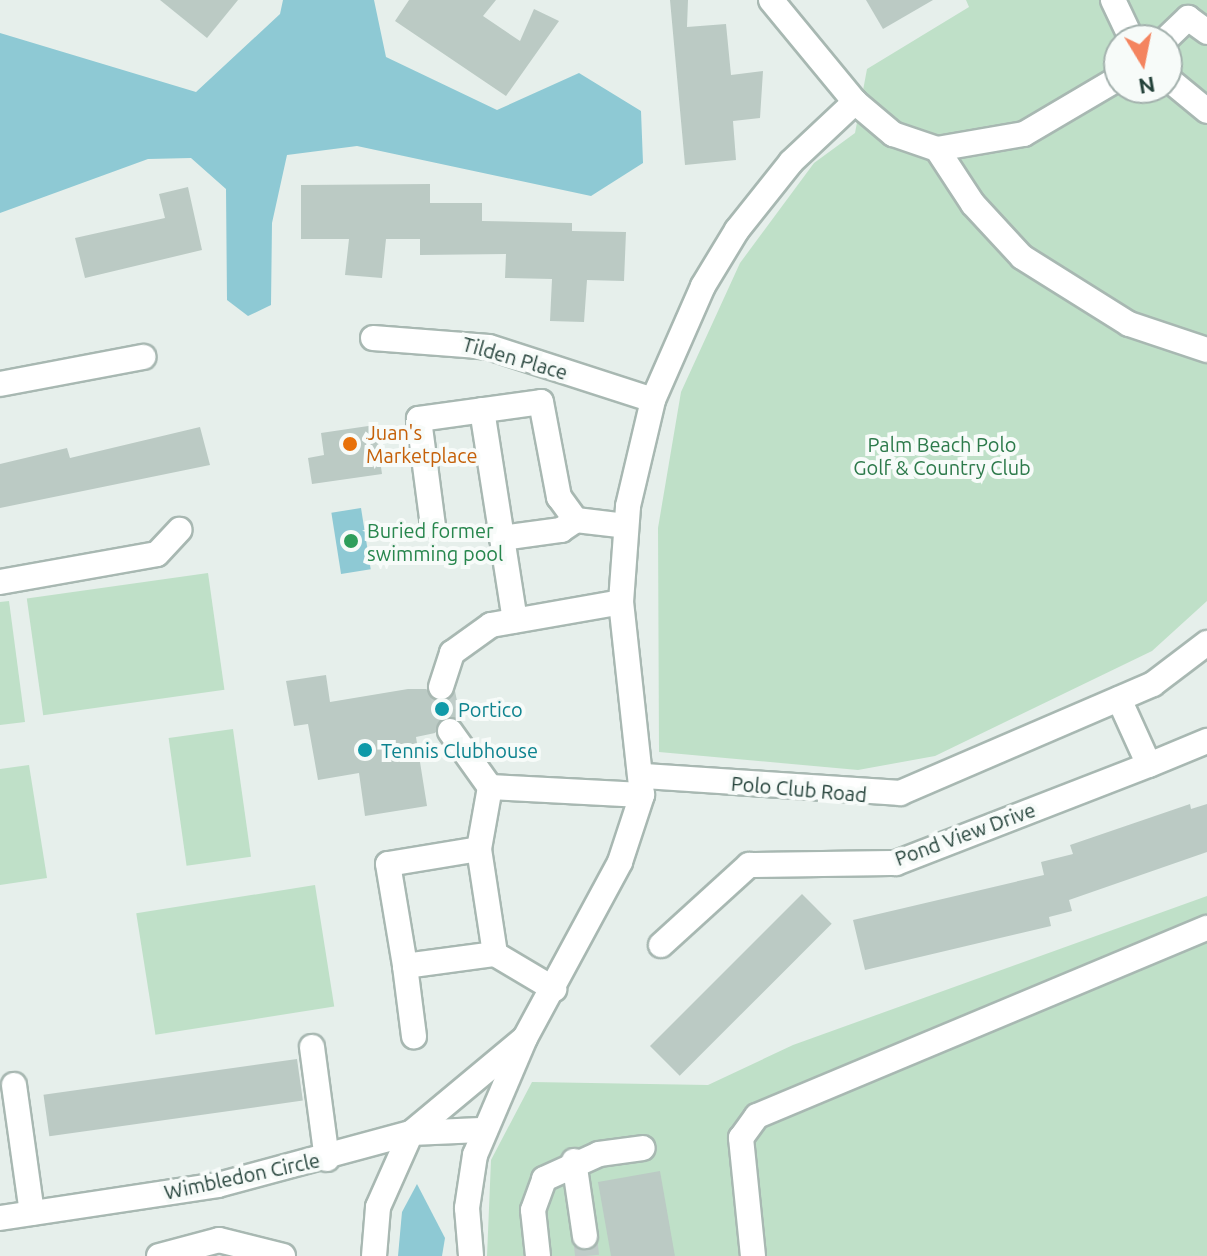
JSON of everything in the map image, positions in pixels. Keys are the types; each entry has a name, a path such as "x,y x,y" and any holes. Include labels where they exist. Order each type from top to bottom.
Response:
{"street":[{"path":"771,0 855,102 893,134 937,149 1024,134 1103,87"},
{"path":"1113,0 1124,24"},
{"path":"1182,24 1188,18 1207,32"},
{"path":"1183,91 1207,111"},
{"path":"471,1256 467,1208 481,1130 525,1038 620,862 643,785 626,681 621,602 626,526 653,400 703,286 737,230 791,162 855,102"},
{"path":"937,149 973,204 1022,257 1129,324 1207,350"},
{"name":"Tilden Place","path":"373,338 489,347 653,400"},
{"path":"0,384 143,357"},
{"path":"433,526 419,419 541,402 559,497 576,520"},
{"path":"482,410 515,620"},
{"path":"502,538 561,530 576,520 626,526"},
{"path":"0,582 157,554 179,530"},
{"path":"441,687 452,653 491,625 621,602"},
{"name":"Polo Club Road","path":"490,787 643,785 900,793 1153,684 1207,643"},
{"path":"1119,699 1149,765"},
{"path":"450,731 490,787 479,849 495,954"},
{"name":"Pond View Drive","path":"661,945 749,865 896,863 1207,741"},
{"path":"414,1036 388,864 479,849"},
{"path":"753,1256 741,1138 757,1116 1207,928"},
{"path":"405,966 495,954 554,989"},
{"path":"374,1256 378,1207 411,1133 525,1038"},
{"path":"312,1047 327,1159"},
{"path":"14,1085 32,1213"},
{"name":"Wimbledon Circle","path":"0,1218 218,1185 327,1159 411,1133 481,1130"},
{"path":"538,1256 533,1210 544,1179 574,1161 643,1148"},
{"path":"574,1161 585,1236"},
{"path":"159,1256 219,1240 283,1256"}],"green space":[{"name":"Palm Beach Polo Golf & Country Club","path":"966,0 1207,0 1207,601 1152,651 935,756 858,770 659,752 658,528 681,392 740,263 814,163 855,133 867,69 969,7"},
{"path":"208,573 224,690 43,715 27,598"},
{"path":"9,601 25,722 0,725 0,602"},
{"path":"233,729 251,857 187,866 169,738"},
{"path":"29,765 47,878 0,885 0,769"},
{"path":"315,885 334,1006 155,1035 136,913"},
{"path":"1207,896 1207,1256 487,1256 491,1160 532,1082 708,1085 793,1045"}],"water":[{"path":"283,0 374,0 386,57 497,110 579,73 641,111 643,163 591,196 357,146 287,155 272,223 271,305 248,316 227,300 226,189 191,158 148,159 0,213 0,33 196,92 280,14"},
{"name":"Buried former swimming pool","path":"361,508 371,569 341,574 331,513"},
{"path":"417,1184 445,1238 442,1256 398,1256 402,1212"}],"building":[{"path":"160,0 238,0 207,38"},
{"path":"409,0 496,0 483,16 520,41 534,9 559,21 506,96 395,21"},
{"path":"670,0 688,0 687,27 726,24 731,75 763,71 760,118 733,121 736,160 685,165"},
{"path":"866,0 933,0 883,29"},
{"path":"430,184 430,203 482,203 482,221 572,223 572,231 626,232 624,281 587,280 584,322 550,321 552,279 505,278 506,254 420,255 420,239 386,239 382,278 345,275 349,239 301,239 301,185"},
{"path":"188,187 202,250 85,278 75,238 165,218 159,194"},
{"name":"Juan's Marketplace","path":"375,425 382,474 312,484 308,458 324,455 321,433"},
{"path":"200,427 210,465 0,508 0,464 67,448 70,458"},
{"name":"Tennis Clubhouse","path":"326,675 330,702 408,689 426,689 443,702 455,691 461,721 448,716 435,733 416,737 427,806 365,816 359,773 318,780 308,724 294,726 286,681"},
{"path":"1190,804 1191,809 1207,804 1207,852 1069,900 1072,911 1049,917 1051,926 865,970 853,920 1044,875 1041,862 1073,854 1070,845"},
{"path":"802,894 832,924 680,1076 650,1046"},
{"path":"297,1059 303,1101 49,1136 43,1095"},
{"path":"660,1171 675,1256 611,1256 598,1182"}],"tunnel":[{"path":"441,687 450,731"},
{"path":"585,1236 587,1256"}],"place":[{"name":"Juan's Marketplace","path":"350,444"},
{"name":"Buried former swimming pool","path":"351,541"},
{"name":"Portico","path":"442,709"},
{"name":"Tennis Clubhouse","path":"365,750"}]}
